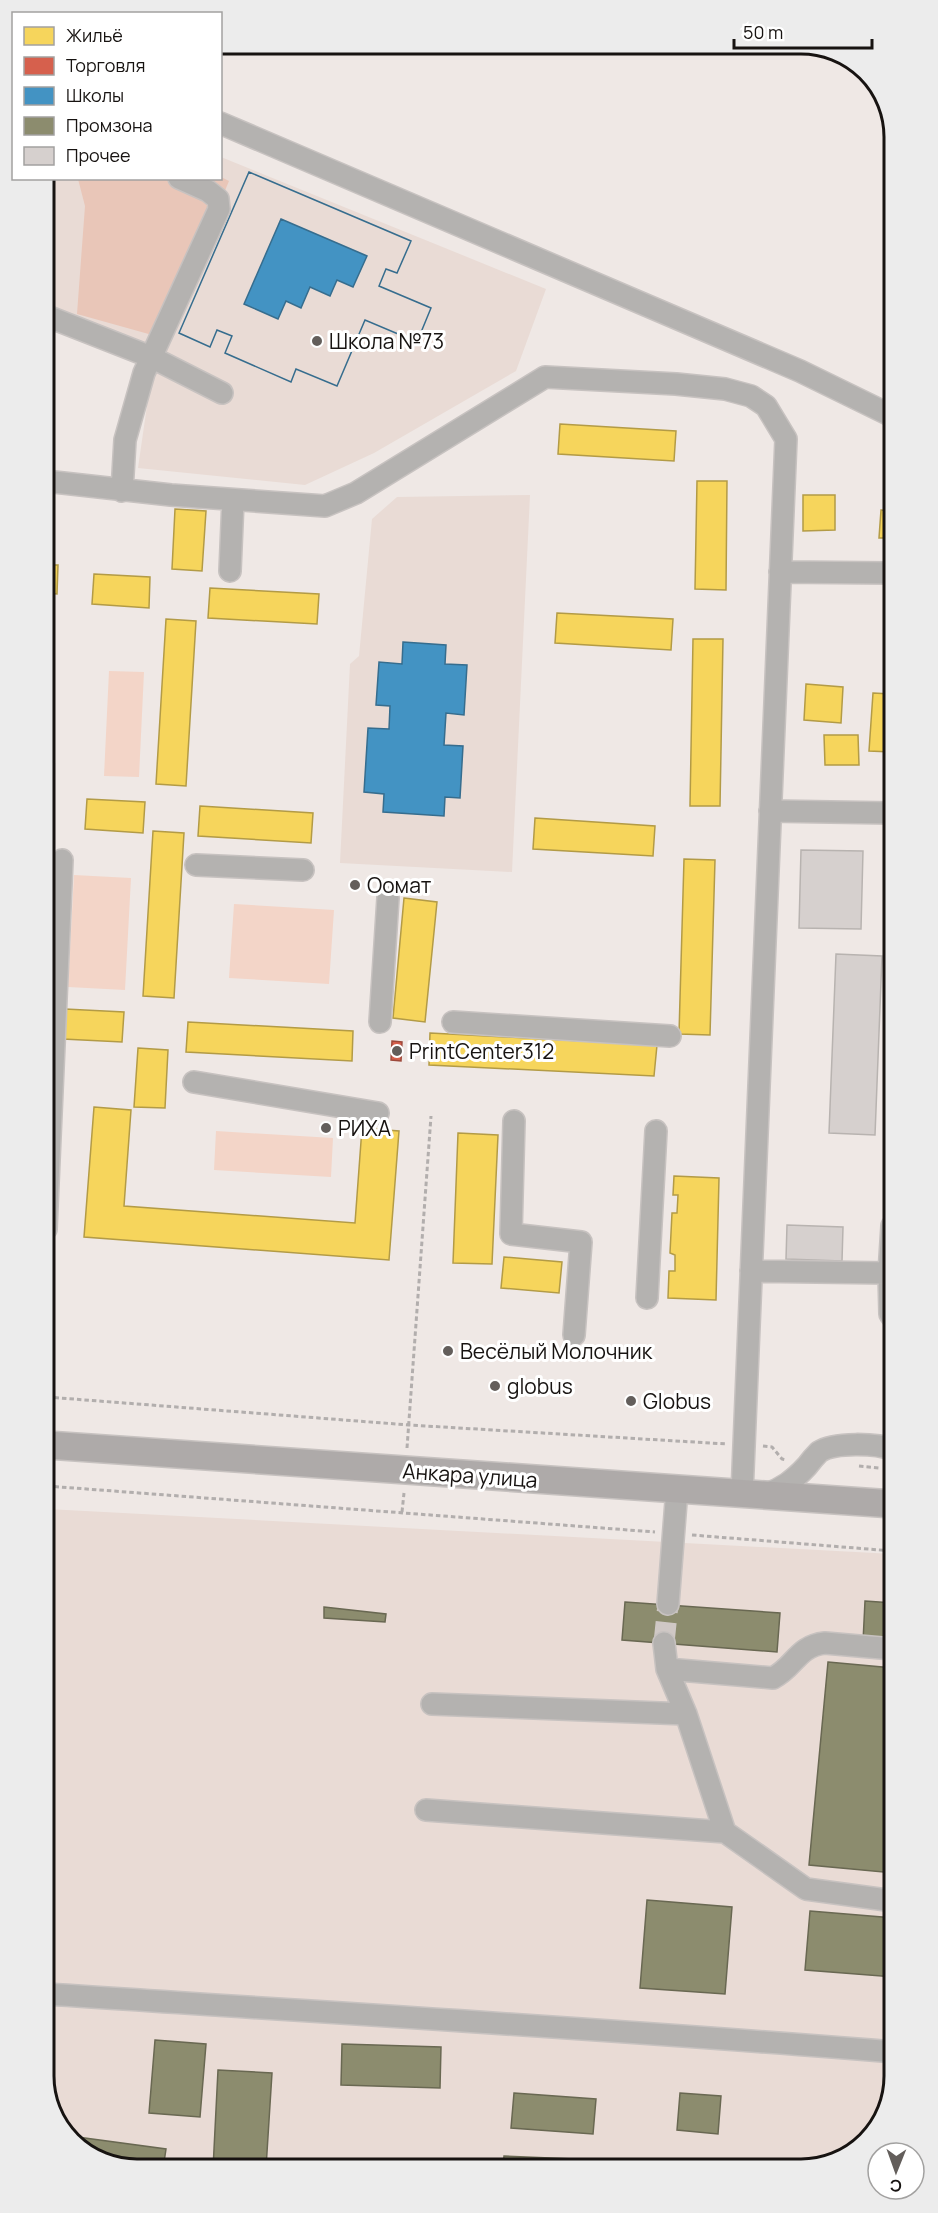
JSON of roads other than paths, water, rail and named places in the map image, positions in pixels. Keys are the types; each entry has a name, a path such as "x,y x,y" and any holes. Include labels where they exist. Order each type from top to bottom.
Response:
{"main road":[{"name":"Анкара улица","path":"54,1445 884,1503"}],"street":[{"path":"222,124 800,371 884,412"},
{"path":"122,490 125,440 144,373 219,209 218,200 208,191 183,180"},
{"path":"54,319 151,357 222,393"},
{"path":"54,482 233,500 325,506 356,493 545,377 725,388 751,396 766,406 786,439 744,1445 752,1495 777,1491 789,1484 820,1452 834,1446 884,1447"},
{"path":"230,572 233,500"},
{"path":"780,572 884,573"},
{"path":"770,811 884,813"},
{"path":"54,1044 62,860"},
{"path":"196,865 303,870"},
{"path":"380,1022 388,898"},
{"path":"453,1022 670,1036"},
{"path":"194,1082 378,1113"},
{"path":"514,1121 511,1234 581,1242 574,1335"},
{"path":"647,1298 656,1131"},
{"path":"751,1271 884,1273"},
{"path":"668,1604 677,1489"},
{"path":"664,1643 667,1669 686,1714 725,1832"},
{"path":"667,1669 772,1678 780,1674 804,1649 814,1644 884,1647"},
{"path":"432,1704 686,1714"},
{"path":"426,1810 725,1832 806,1889 884,1899"},
{"path":"54,1994 707,2037 884,2051"}],"tunnel":[{"path":"664,1643 668,1604"}],"place":[{"name":"Школа №73","path":"317,341"},
{"name":"Оомат","path":"355,885"},
{"name":"PrintCenter312","path":"397,1051"},
{"name":"РИХА","path":"326,1128"},
{"name":"Весёлый Молочник","path":"448,1351"},
{"name":"globus","path":"495,1386"},
{"name":"Globus","path":"631,1401"}]}
